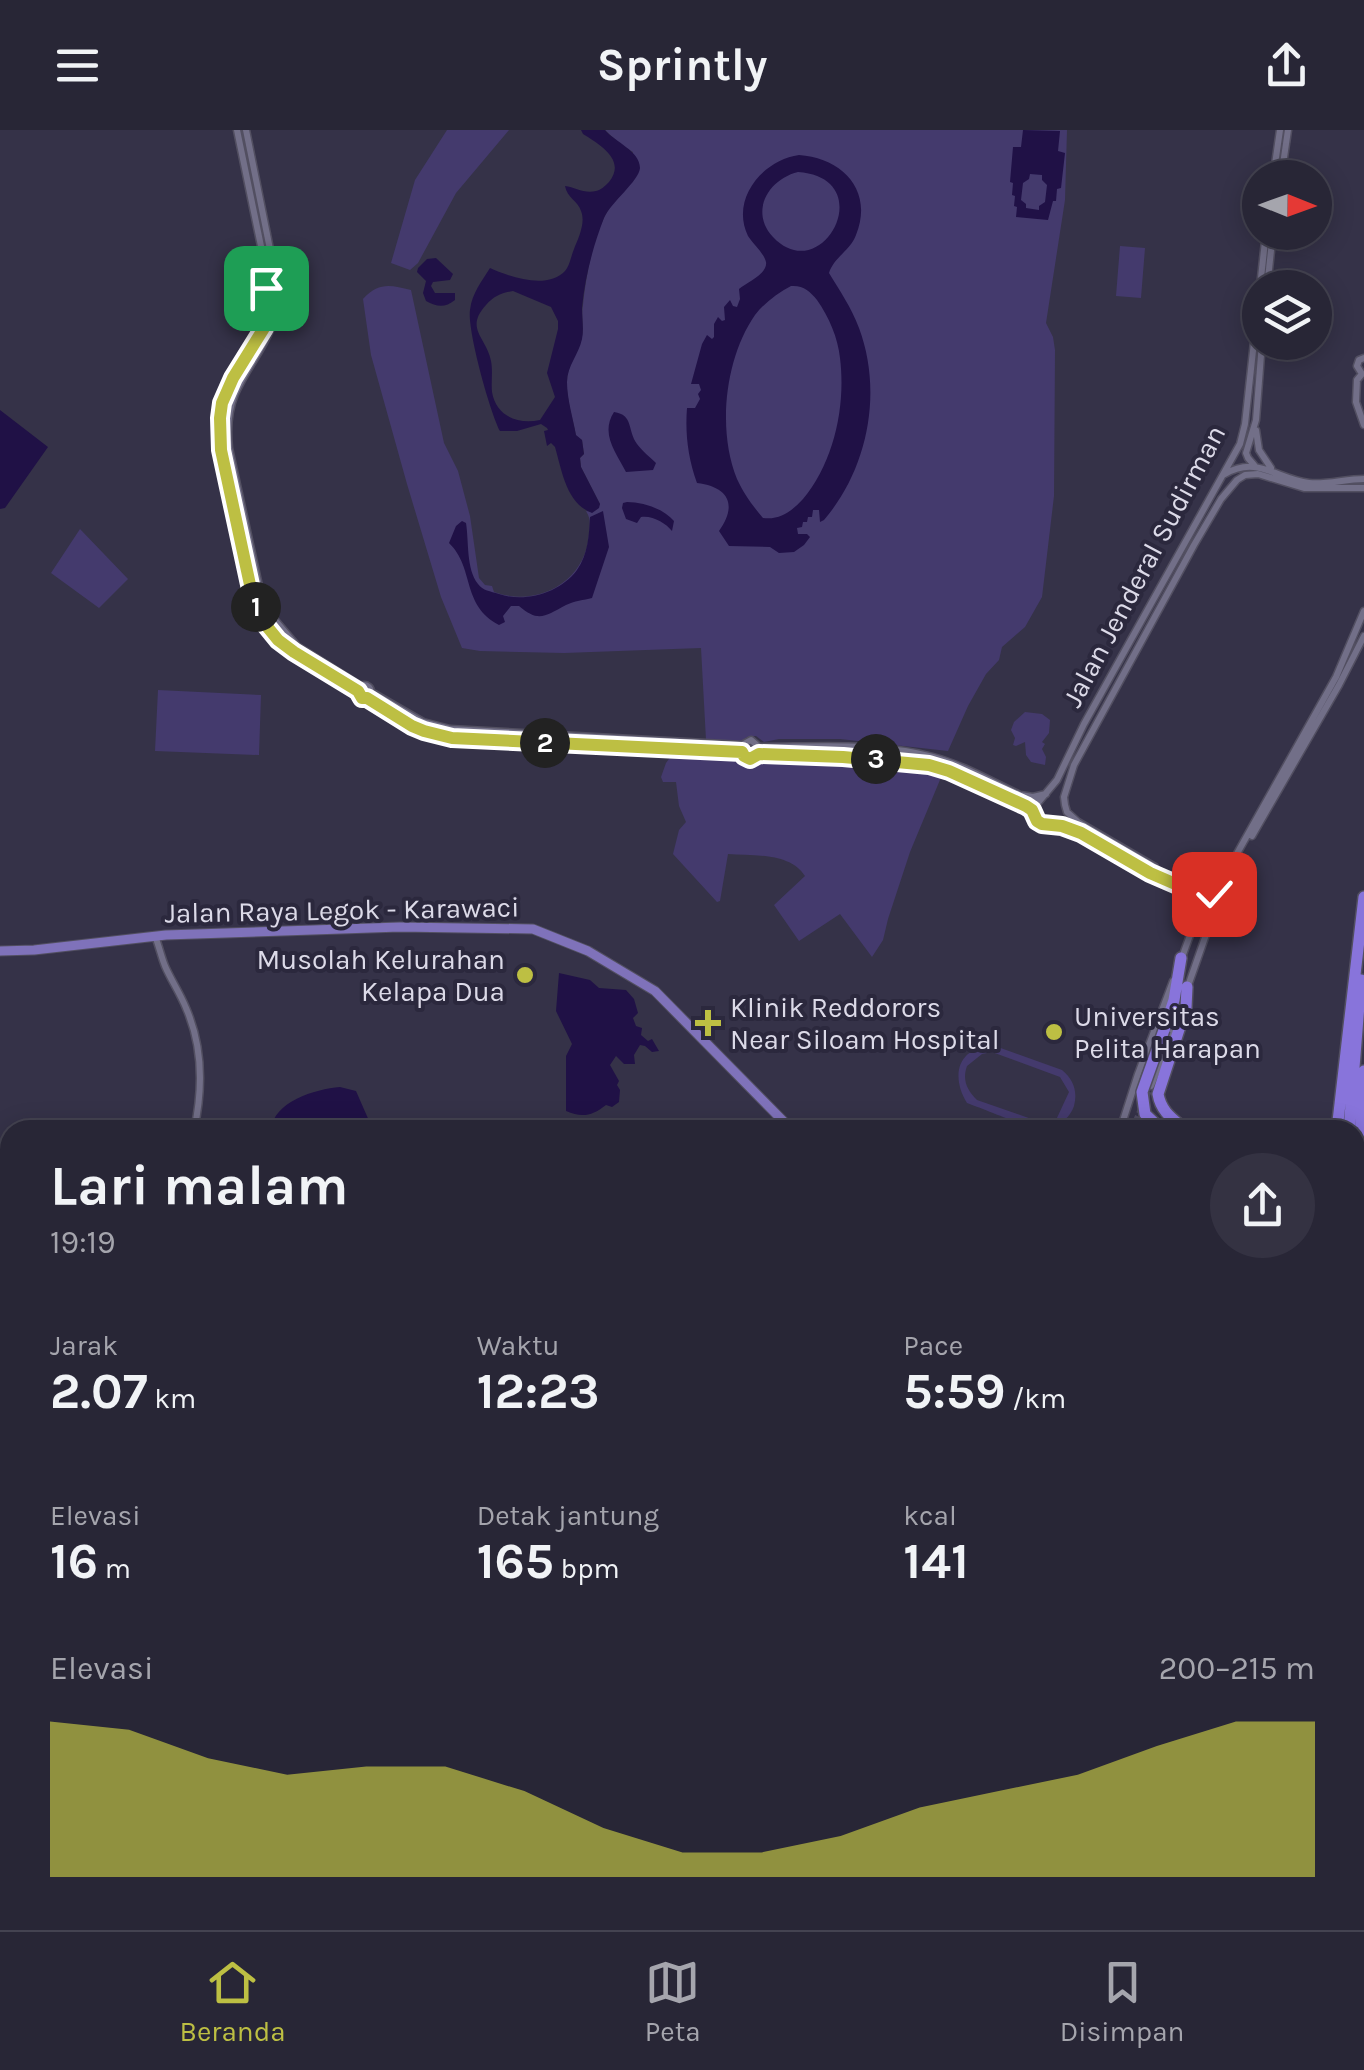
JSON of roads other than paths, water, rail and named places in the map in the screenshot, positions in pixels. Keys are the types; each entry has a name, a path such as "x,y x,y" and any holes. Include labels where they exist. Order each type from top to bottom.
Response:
{"highway":[{"path":"1337,1120 1364,898"},
{"path":"1350,1120 1364,950"},
{"path":"1151,1120 1144,1114 1142,1092 1174,1000 1181,958"},
{"path":"1174,1120 1160,1104 1158,1094 1186,1008 1187,987"},
{"path":"1362,1120 1364,1072"}],"main road":[{"name":"Jalan Raya Legok - Karawaci","path":"0,951 154,935 400,927 533,929 588,951 655,991 782,1120"}],"street":[{"path":"237,130 272,280 282,287 274,294 264,328 226,391 220,418 221,450 252,594 265,624 278,640 360,688 360,696 369,695 412,726 452,738 742,748 750,740 756,742 759,750"},
{"path":"246,130 272,280 266,288 274,294"},
{"path":"1276,160 1280,130"},
{"path":"1284,160 1288,130"},
{"name":"Jalan Jenderal Sudirman","path":"1035,815 1036,805 1057,780 1120,658 1237,452 1245,424 1264,250"},
{"path":"1364,358 1359,360 1356,402 1364,425"},
{"name":"Jalan Jenderal Sudirman","path":"1256,466 1246,456 1256,420 1261,360"},
{"path":"1256,420 1258,450 1272,475 1312,483 1364,479"},
{"path":"1237,452 1246,456"},
{"path":"1224,475 1242,466 1256,466 1304,488 1364,488"},
{"name":"Jalan Jenderal Sudirman","path":"1123,848 1067,812 1064,797 1074,765 1218,505 1236,480 1251,474 1272,475"},
{"path":"1180,574 1185,545"},
{"path":"759,750 877,759 949,771 1026,806 1042,824 1072,829 1150,873 1200,890 1220,881 1227,872 1334,680 1364,611"},
{"path":"1151,1086 1226,884 1364,636"},
{"path":"1120,658 1136,649"},
{"path":"1334,680 1346,672"},
{"path":"1070,753 1089,736"},
{"path":"742,748 744,756 750,759 759,750 846,746 924,754 1020,795 1047,793"},
{"path":"1276,794 1281,775"},
{"path":"1103,845 1123,848 1155,867 1163,878"},
{"path":"1226,884 1227,872"},
{"path":"1180,886 1207,910 1217,905"},
{"path":"1123,1120 1202,896 1214,894 1217,905"},
{"path":"154,935 195,1037 201,1080 196,1120"}],"tunnel":[{"path":"1136,1120 1151,1086"}],"place":[{"name":"Musolah Kelurahan Kelapa Dua","path":"525,975"},
{"name":"Klinik Reddorors Near Siloam Hospital","path":"708,1023"},
{"name":"Universitas Pelita Harapan","path":"1054,1032"}]}
